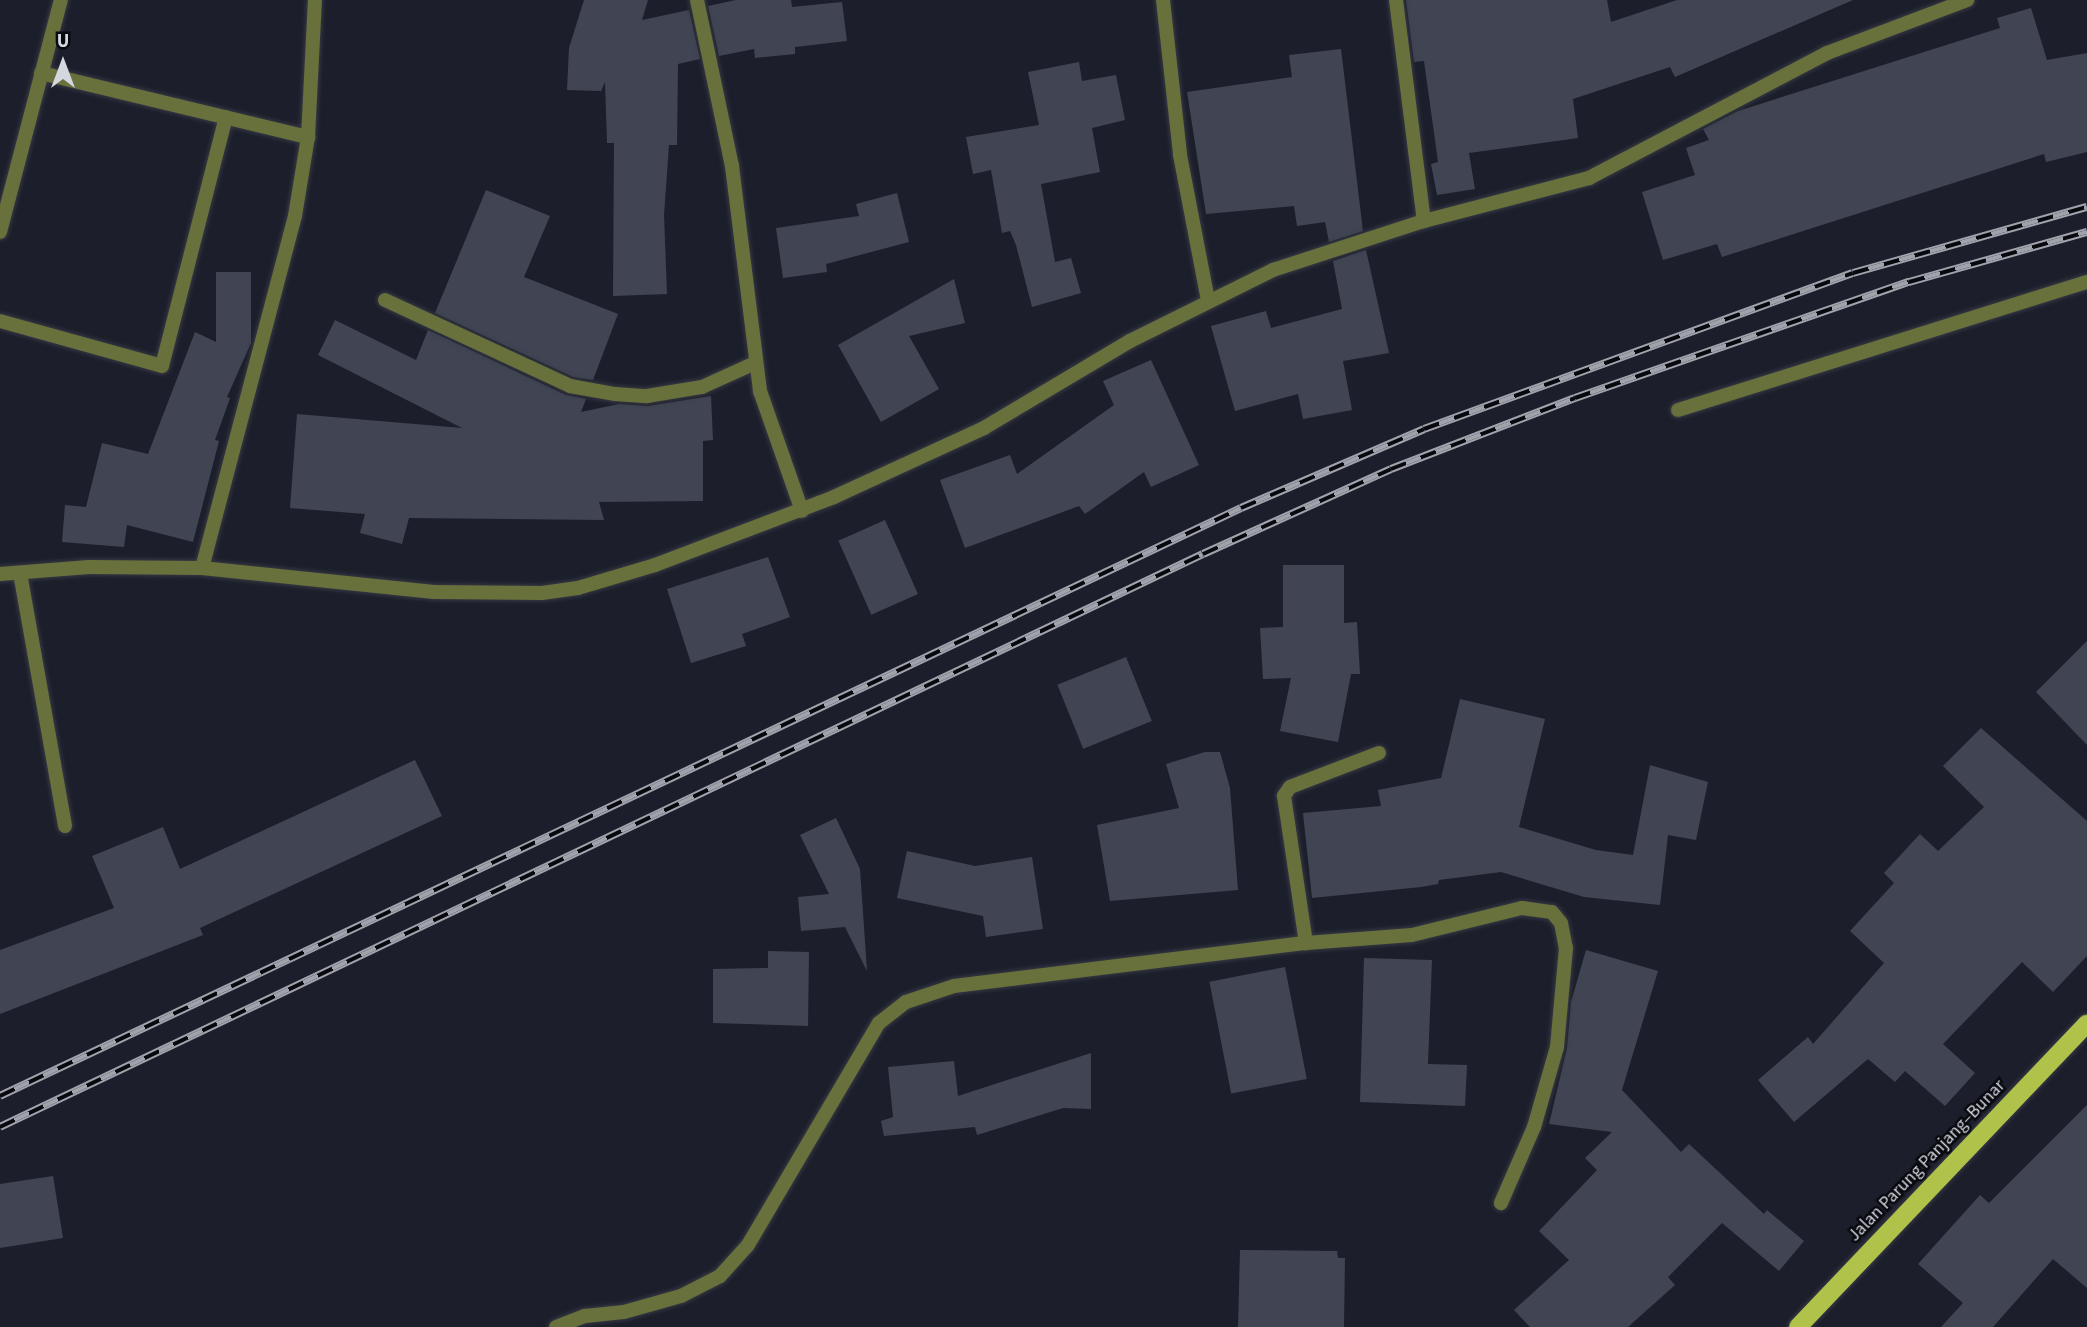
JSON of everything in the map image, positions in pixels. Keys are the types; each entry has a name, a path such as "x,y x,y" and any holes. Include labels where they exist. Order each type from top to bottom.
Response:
{"main road":[{"name":"Jalan Parung Panjang–Bunar","path":"1798,1327 2087,1023"}],"street":[{"path":"0,232 61,0"},
{"path":"202,568 295,216 308,137 315,0"},
{"path":"697,0 732,166 760,391 802,511"},
{"path":"1163,0 1180,155 1208,300"},
{"path":"1396,0 1424,221"},
{"path":"0,573 89,567 202,568 434,592 542,593 578,588 655,565 802,511 985,428 1208,300 1273,270 1424,221 1589,178 1827,53 1967,0"},
{"path":"41,73 308,137"},
{"path":"0,321 162,366 226,117"},
{"path":"1678,410 2087,282"},
{"path":"385,300 570,386 615,394 647,396 702,387 755,362"},
{"path":"20,572 65,826"},
{"path":"1306,943 1284,796 1290,787 1379,753"},
{"path":"556,1327 585,1316 624,1312 681,1296 720,1276 748,1245 879,1023 906,1002 954,986 1306,943 1412,935 1522,908 1552,912 1561,923 1566,948 1557,1047 1534,1127 1501,1203"}],"building":[{"path":"584,0 648,0 642,20 689,10 700,59 678,64 677,145 669,145 664,215 667,294 613,296 614,143 607,143 605,82 601,91 567,90 569,48"},
{"path":"736,0 791,0 792,7 842,2 847,41 795,47 795,54 755,58 754,49 719,56 708,6"},
{"path":"1406,0 1607,0 1611,22 1677,0 1853,0 1675,77 1670,67 1573,99 1578,138 1469,153 1475,189 1437,195 1431,164 1438,162 1424,61 1414,62"},
{"path":"2031,8 2047,60 2087,53 2087,152 2046,162 2044,154 1722,257 1717,244 1663,260 1642,192 1695,175 1686,148 1709,140 1703,129 1738,111 2000,28 1997,18"},
{"path":"1341,49 1363,231 1329,242 1325,222 1297,226 1294,206 1206,214 1187,92 1292,77 1289,55"},
{"path":"1079,62 1082,81 1116,75 1125,120 1092,128 1100,172 1041,184 1055,262 1071,258 1081,293 1032,307 1016,245 1010,231 1002,233 991,170 973,174 966,137 1039,125 1028,72"},
{"path":"486,190 550,216 524,277 618,314 593,380 573,377 435,313"},
{"path":"897,193 909,242 826,264 827,272 783,278 776,228 859,216 856,204"},
{"path":"1366,250 1389,353 1343,361 1352,410 1303,419 1298,394 1235,411 1211,326 1266,311 1271,328 1342,309 1333,261"},
{"path":"216,272 251,272 251,343 227,397 230,398 215,440 219,441 193,542 127,525 124,547 62,542 65,505 86,507 102,443 148,454 195,332 216,342"},
{"path":"954,279 965,323 909,336 939,389 881,422 838,345"},
{"path":"335,320 416,360 428,330 566,395 586,399 581,412 619,404 648,406 711,396 713,440 703,441 703,501 599,502 604,520 409,518 402,544 360,533 365,514 290,508 297,414 462,428 318,355"},
{"path":"1151,360 1199,465 1151,487 1144,472 1085,514 1079,506 965,548 940,480 1010,455 1017,474 1114,405 1103,381"},
{"path":"885,520 918,594 871,615 838,541"},
{"path":"768,557 790,617 742,634 746,646 691,663 667,589"},
{"path":"1283,565 1344,565 1344,623 1357,622 1360,674 1351,674 1338,742 1280,731 1291,678 1263,679 1260,628 1283,627"},
{"path":"2087,641 2087,745 2036,692"},
{"path":"1126,657 1152,721 1083,749 1057,685"},
{"path":"1460,699 1545,719 1519,827 1596,850 1633,855 1650,765 1708,782 1696,840 1668,835 1660,905 1584,897 1501,872 1439,880 1438,884 1421,887 1312,898 1303,813 1381,806 1378,790 1441,778"},
{"path":"1981,728 2087,821 2087,956 2053,992 2022,962 1943,1044 1975,1073 1945,1106 1905,1071 1895,1082 1868,1059 1794,1122 1758,1080 1808,1037 1813,1044 1884,963 1850,931 1894,883 1884,873 1920,834 1938,851 1984,807 1943,766"},
{"path":"1205,752 1220,752 1230,788 1238,890 1110,901 1097,825 1179,808 1166,764"},
{"path":"415,760 442,816 200,928 203,935 0,1014 0,950 114,908 92,856 163,827 180,869"},
{"path":"836,818 860,869 867,971 845,927 801,931 798,897 829,894 800,835"},
{"path":"907,851 975,866 1032,857 1043,929 986,937 983,916 897,898"},
{"path":"1586,950 1658,971 1622,1090 1681,1152 1689,1144 1764,1214 1767,1210 1804,1241 1779,1271 1722,1223 1668,1277 1675,1285 1628,1327 1530,1327 1514,1310 1569,1260 1539,1231 1597,1170 1585,1158 1612,1132 1549,1124 1567,1048 1571,1002"},
{"path":"768,951 809,952 808,1026 713,1023 713,969 768,968"},
{"path":"1364,958 1432,960 1428,1064 1467,1065 1465,1106 1360,1102"},
{"path":"1285,967 1307,1079 1231,1094 1209,982"},
{"path":"1091,1053 1091,1109 1063,1108 977,1135 975,1127 884,1136 881,1121 893,1117 888,1067 954,1061 958,1096"},
{"path":"2087,1105 2087,1288 2053,1259 1993,1327 1941,1327 1963,1303 1918,1264 1980,1195 1989,1203"},
{"path":"53,1176 63,1238 0,1248 0,1184"},
{"path":"1240,1250 1337,1251 1338,1258 1345,1258 1344,1327 1238,1327"}],"railway":[{"path":"0,1096 1241,508 1424,429 1853,273 2087,207"},
{"path":"0,1127 1203,554 1391,469 1575,398 1909,282 2087,232"}]}
